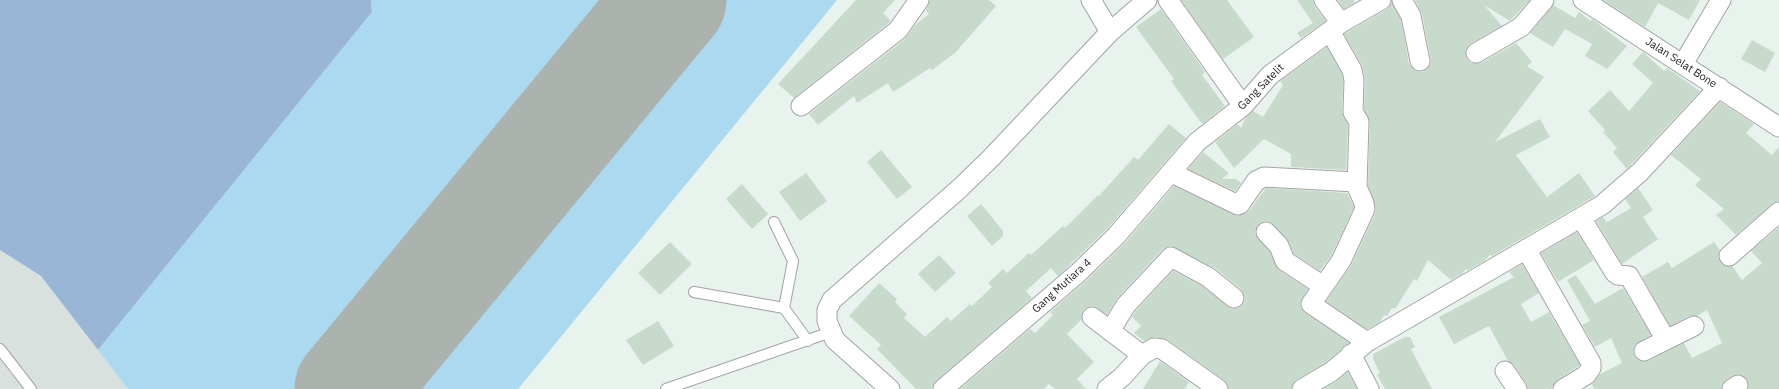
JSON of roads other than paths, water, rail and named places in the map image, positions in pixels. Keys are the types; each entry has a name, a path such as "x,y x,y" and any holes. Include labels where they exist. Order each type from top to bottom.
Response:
{"street":[{"path":"801,106 898,30 919,0"},
{"path":"1091,0 1110,32"},
{"path":"890,389 835,340 827,321 827,310 832,300 959,189 991,158 1110,32 1147,0"},
{"path":"1168,0 1243,106"},
{"path":"1324,0 1354,80 1353,112 1359,122 1356,182 1365,209 1341,261 1311,303 1312,307 1367,342"},
{"name":"Gang Satelit","path":"1172,173 1197,142 1243,106 1270,75 1335,27 1381,0"},
{"path":"1402,0 1411,16 1420,61"},
{"path":"1476,53 1521,27 1544,0"},
{"name":"Jalan Selat Bone","path":"1583,0 1779,127"},
{"path":"1683,64 1721,0"},
{"path":"1302,389 1331,372 1367,342 1602,205 1632,180 1719,87"},
{"path":"1172,173 1238,205 1256,181 1264,177 1356,182"},
{"name":"Gang Mutiara 4","path":"943,389 1078,273 1116,236 1172,173"},
{"path":"1729,256 1779,212"},
{"path":"1581,218 1615,273 1618,275 1629,276 1666,340"},
{"path":"1266,232 1279,246 1285,261 1323,286"},
{"path":"1526,248 1591,363 1591,368 1586,375 1563,389"},
{"path":"1110,331 1126,305 1171,257 1208,277 1234,298"},
{"path":"1092,317 1142,355"},
{"path":"1644,351 1694,326"},
{"path":"1108,389 1122,377 1142,355 1154,348 1162,349 1218,389"},
{"path":"1351,354 1369,389"},
{"path":"1505,370 1517,389"}],"lane":[{"path":"774,222 793,261 784,308"},
{"path":"694,292 784,308 808,340"},
{"path":"666,389 831,332"},
{"path":"0,349 31,389"}]}
